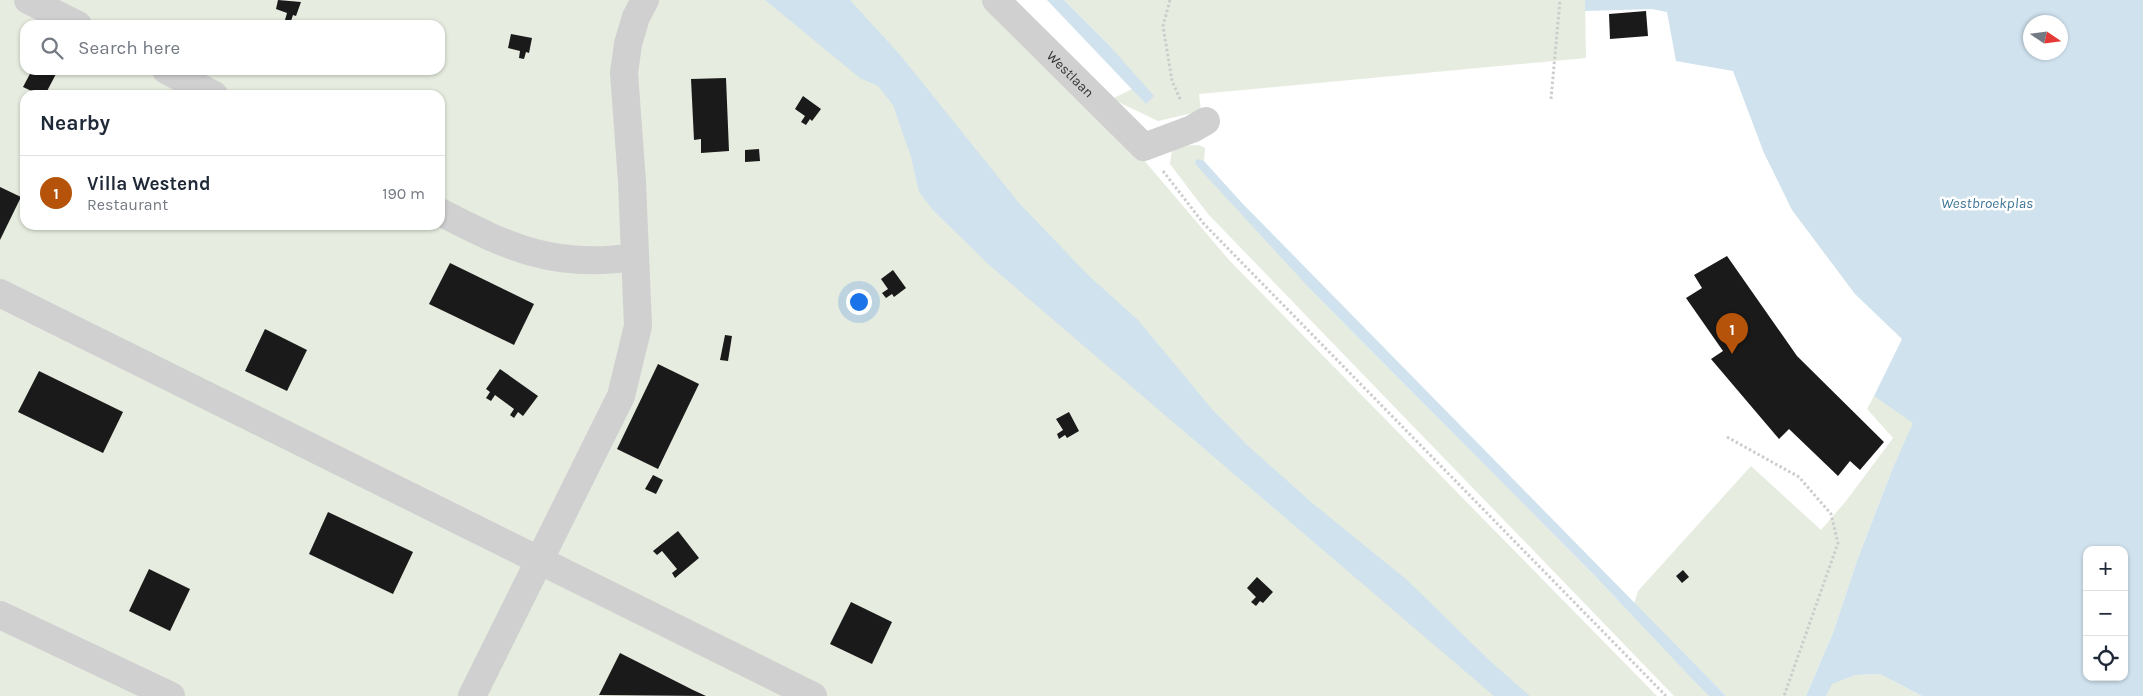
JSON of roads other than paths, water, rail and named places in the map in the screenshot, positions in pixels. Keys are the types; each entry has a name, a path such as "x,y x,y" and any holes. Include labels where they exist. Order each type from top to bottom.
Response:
{"street":[{"path":"28,0 68,20"},
{"path":"472,696 621,396 638,326 624,73 628,44 636,17 646,0"},
{"name":"Westlaan","path":"996,0 1144,147 1199,125"},
{"path":"176,75 204,90"},
{"path":"445,215 491,238 530,253 576,261 609,261 635,258"},
{"path":"0,293 813,696"},
{"path":"0,615 171,696"}],"water":[{"path":"765,0 850,0 901,56 1019,203 1090,277 1138,320 1211,408 1247,445 1311,502 1407,580 1490,661 1530,696 1494,696 988,264 933,210 919,192 911,157 893,105 878,86 860,78"},
{"path":"1047,0 1064,0 1107,43 1154,96 1146,104"},
{"name":"Westbroekplas","path":"1585,0 2143,0 2143,696 1922,696 1880,674 1856,675 1832,684 1826,696 1806,696 1833,633 1857,561 1892,470 1913,423 1874,396 1902,339 1855,294 1792,210 1764,153 1733,71 1676,61 1667,12 1652,9 1585,11"},
{"path":"1197,159 1204,161 1242,203 1726,696 1709,696 1698,685 1594,575 1312,291 1197,166 1195,162"}],"place":[{"name":"Villa Westend","path":"1732,354"}]}
